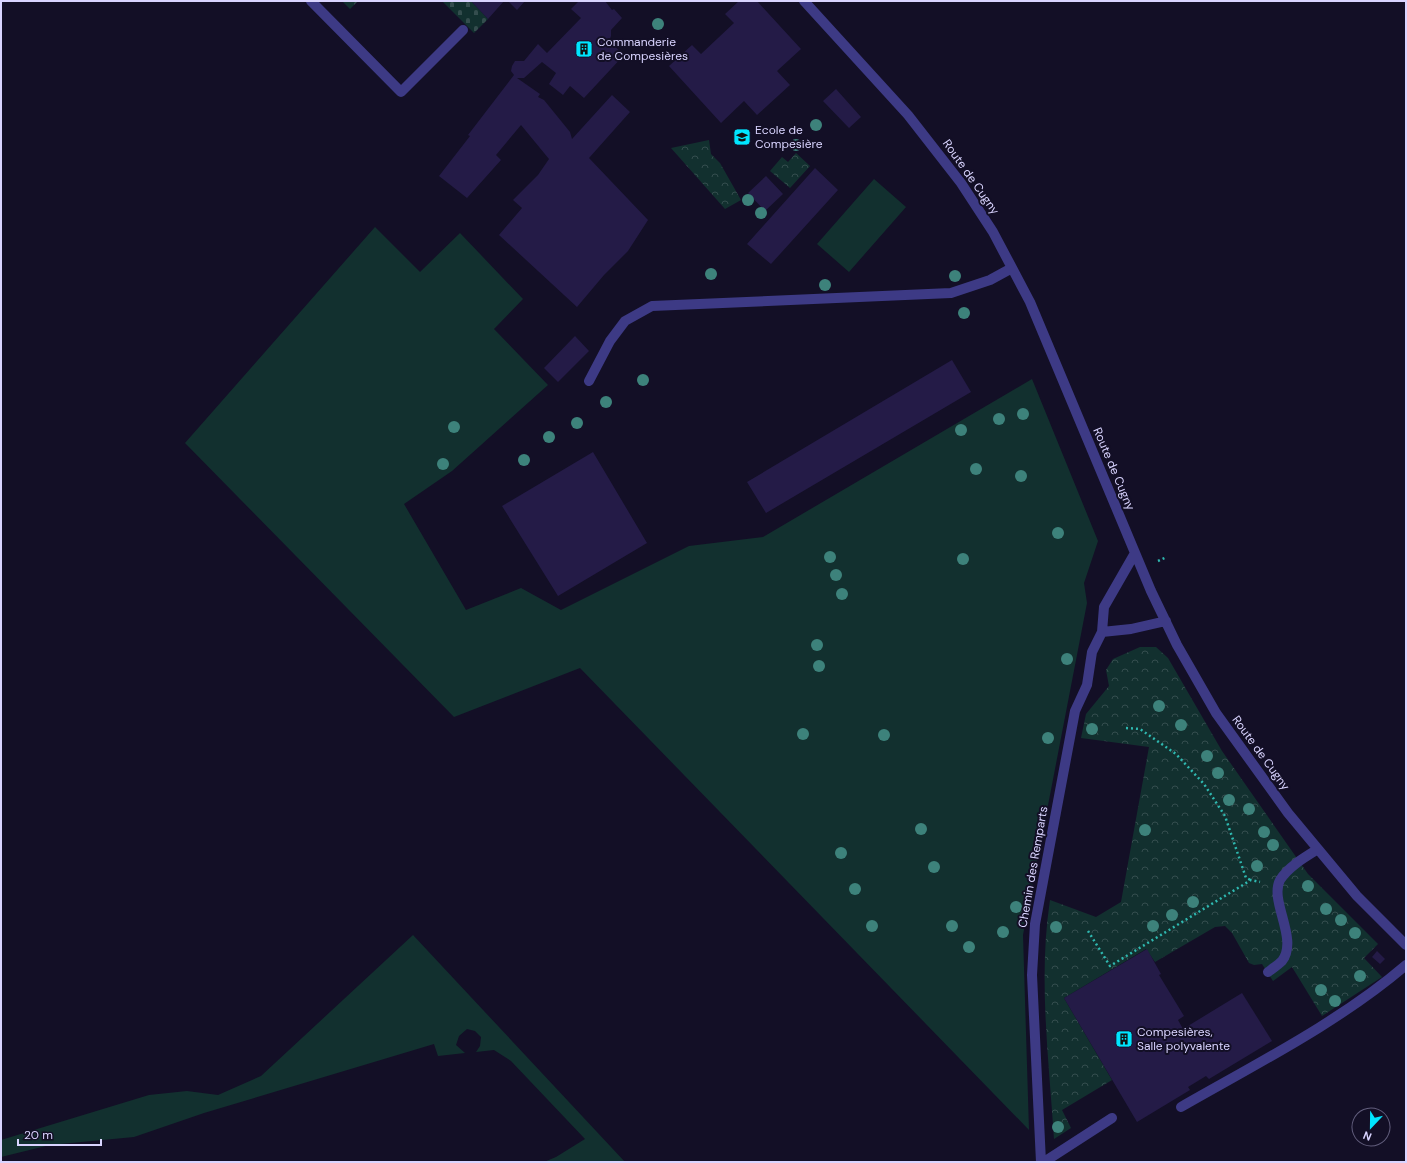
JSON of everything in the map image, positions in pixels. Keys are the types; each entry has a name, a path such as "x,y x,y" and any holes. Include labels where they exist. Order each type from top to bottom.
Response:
{"street":[{"path":"311,1 401,92 463,30"},
{"name":"Route de Cugny","path":"804,1 908,115 934,146 961,183 993,232 1030,302 1134,553 1177,645 1216,713 1288,813 1357,896 1406,945"},
{"path":"589,381 610,341 625,321 652,306 951,293 990,280 1012,268"},
{"name":"Chemin des Remparts","path":"1043,1162 1032,975 1035,924 1075,711 1086,685 1092,652 1102,632 1104,607 1134,553"},
{"path":"1102,632 1131,629 1166,621"},
{"path":"1268,972 1282,961 1288,949 1287,935 1278,894 1280,881 1288,871 1318,849"},
{"path":"1181,1107 1318,1028 1385,983 1406,965"},
{"path":"1043,1162 1112,1118"}],"path":[{"path":"1126,728 1140,729 1176,754 1204,784 1225,816 1246,878 1279,887"},
{"path":"1088,931 1110,966 1251,880"}],"green space":[{"path":"342,1 358,1 350,9"},
{"path":"442,1 471,1 488,19 474,33"},
{"path":"709,140 711,154 720,163 741,200 725,209 671,148"},
{"path":"796,153 810,166 790,188 770,171 782,157 788,162"},
{"path":"874,179 906,207 849,272 817,244"},
{"path":"375,227 420,272 460,233 523,299 494,329 548,385 452,471 404,504 466,610 521,588 561,610 689,546 763,537 1032,379 1098,541 1084,583 1087,603 1023,935 1029,1130 580,668 454,717 185,443"},
{"path":"1140,647 1156,647 1168,658 1222,751 1308,874 1378,944 1364,958 1382,977 1322,1016 1292,967 1273,981 1262,964 1254,965 1249,963 1232,933 1225,926 1215,927 1155,962 1146,949 1064,998 1112,1080 1062,1110 1071,1128 1054,1139 1047,1049 1045,989 1045,959 1050,900 1096,917 1121,902 1149,747 1081,738 1086,714 1109,686 1106,670 1113,659"},
{"path":"413,935 625,1162 544,1162 556,1157 585,1139 511,1061 494,1050 476,1052 480,1046 481,1037 475,1031 467,1029 459,1036 456,1045 465,1053 438,1056 434,1044 204,1113 134,1137 50,1145 1,1157 1,1140 149,1095 187,1091 218,1095 261,1076"}],"building":[{"path":"471,1 504,1 488,19"},
{"path":"508,1 525,1 517,10"},
{"path":"579,1 605,1 612,10 614,9 622,18 611,30 609,41 624,55 584,98 570,86 563,95 549,84 556,73 542,62 524,78 517,78 540,94 538,97 544,100 570,132 572,139 612,95 630,112 589,158 648,220 628,251 604,275 577,307 499,235 522,208 513,200 538,175 549,159 521,125 496,155 501,160 467,198 439,176 514,75 511,71 515,61 524,61 538,44 547,53 581,18 571,9"},
{"path":"739,1 757,1 801,49 777,71 790,85 757,115 744,101 721,123 669,66 692,45 701,54 734,23 725,14"},
{"path":"836,89 861,117 849,128 823,101"},
{"path":"815,168 838,190 771,264 747,244"},
{"path":"766,176 783,194 765,211 748,193"},
{"path":"575,336 589,351 558,382 544,368"},
{"path":"952,360 971,392 766,513 747,482"},
{"path":"593,452 647,543 558,596 502,506"},
{"path":"1147,949 1161,974 1159,975 1184,1016 1178,1020 1183,1029 1242,993 1272,1041 1209,1079 1206,1076 1188,1087 1190,1090 1137,1122 1064,998"},
{"path":"1377,951 1385,959 1380,964 1372,957"}],"place":[{"name":"Commanderie de Compesières","path":"584,49"},
{"name":"Ecole de Compesière","path":"742,137"},
{"name":"Compesières, Salle polyvalente","path":"1124,1039"}]}
